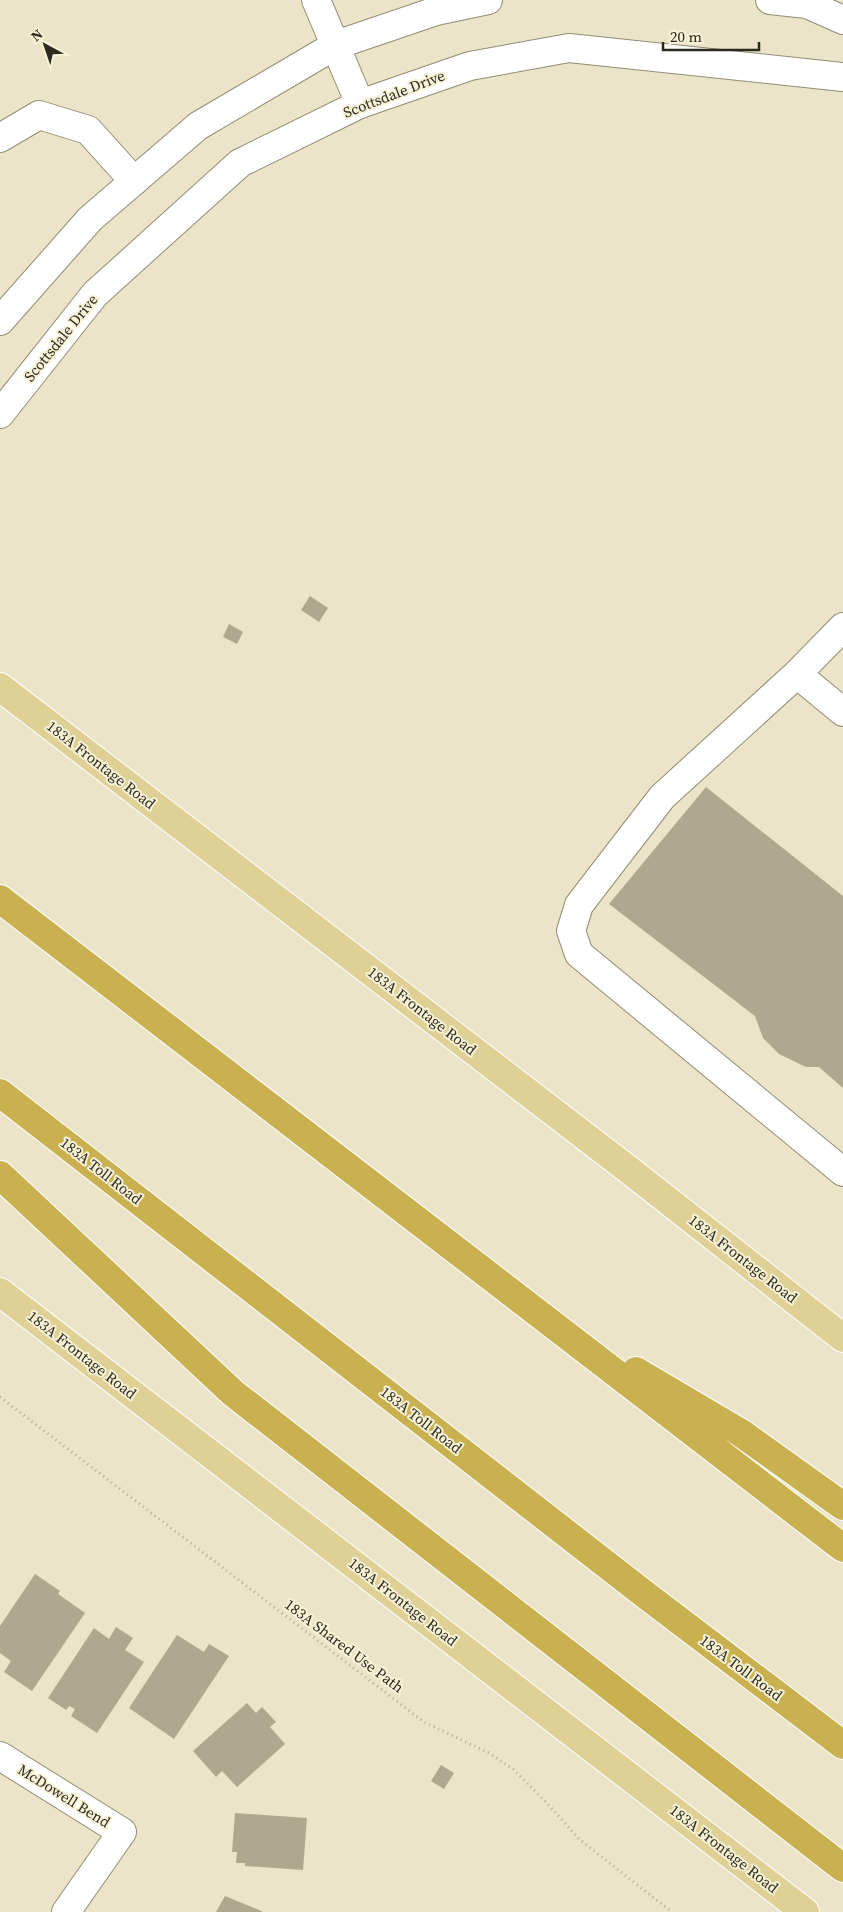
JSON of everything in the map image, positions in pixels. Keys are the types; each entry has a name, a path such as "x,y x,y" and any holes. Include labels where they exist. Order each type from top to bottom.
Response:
{"highway":[{"path":"0,899 843,1548"},
{"name":"183A Toll Road","path":"0,1093 627,1581 843,1745"},
{"path":"0,1174 233,1393 843,1868"},
{"path":"533,1311 741,1433 843,1506"}],"main road":[{"name":"183A Frontage Road","path":"0,687 629,1170 843,1338"},
{"path":"0,706 30,710"},
{"name":"183A Frontage Road","path":"0,1292 805,1912"}],"street":[{"path":"316,0 360,104"},
{"path":"0,321 90,219 198,126 336,45 436,11 488,0"},
{"path":"770,0 808,2 843,20"},
{"name":"Scottsdale Drive","path":"0,414 95,294 240,163 360,104 470,66 569,48 843,77"},
{"path":"0,138 39,115 88,130 134,181"},
{"path":"843,627 797,674 662,798 578,905 571,931 578,954 843,1172"},
{"path":"797,674 843,712"},
{"name":"McDowell Bend","path":"0,1756 122,1832 66,1912"}],"path":[{"name":"183A Shared Use Path","path":"0,1397 424,1722 489,1753 513,1769 579,1839 672,1912"}],"building":[{"path":"310,596 328,608 319,622 301,610"},
{"path":"229,624 243,632 237,644 223,637"},
{"path":"706,787 843,896 843,1088 819,1067 806,1067 779,1054 763,1038 755,1016 609,904"},
{"path":"35,1574 60,1591 58,1594 85,1613 32,1691 4,1672 11,1661 0,1653 0,1626"},
{"path":"116,1627 133,1638 125,1650 144,1662 97,1733 71,1716 75,1709 69,1706 66,1710 48,1698 94,1628 109,1639"},
{"path":"177,1635 204,1652 209,1644 229,1656 174,1739 129,1708"},
{"path":"247,1703 256,1713 262,1707 276,1722 270,1727 285,1744 237,1787 222,1771 216,1777 193,1751"},
{"path":"441,1765 454,1773 444,1789 431,1781"},
{"path":"235,1813 307,1818 303,1870 245,1866 245,1863 236,1863 237,1852 232,1852"},
{"path":"225,1896 259,1910 263,1912 216,1912"}]}
